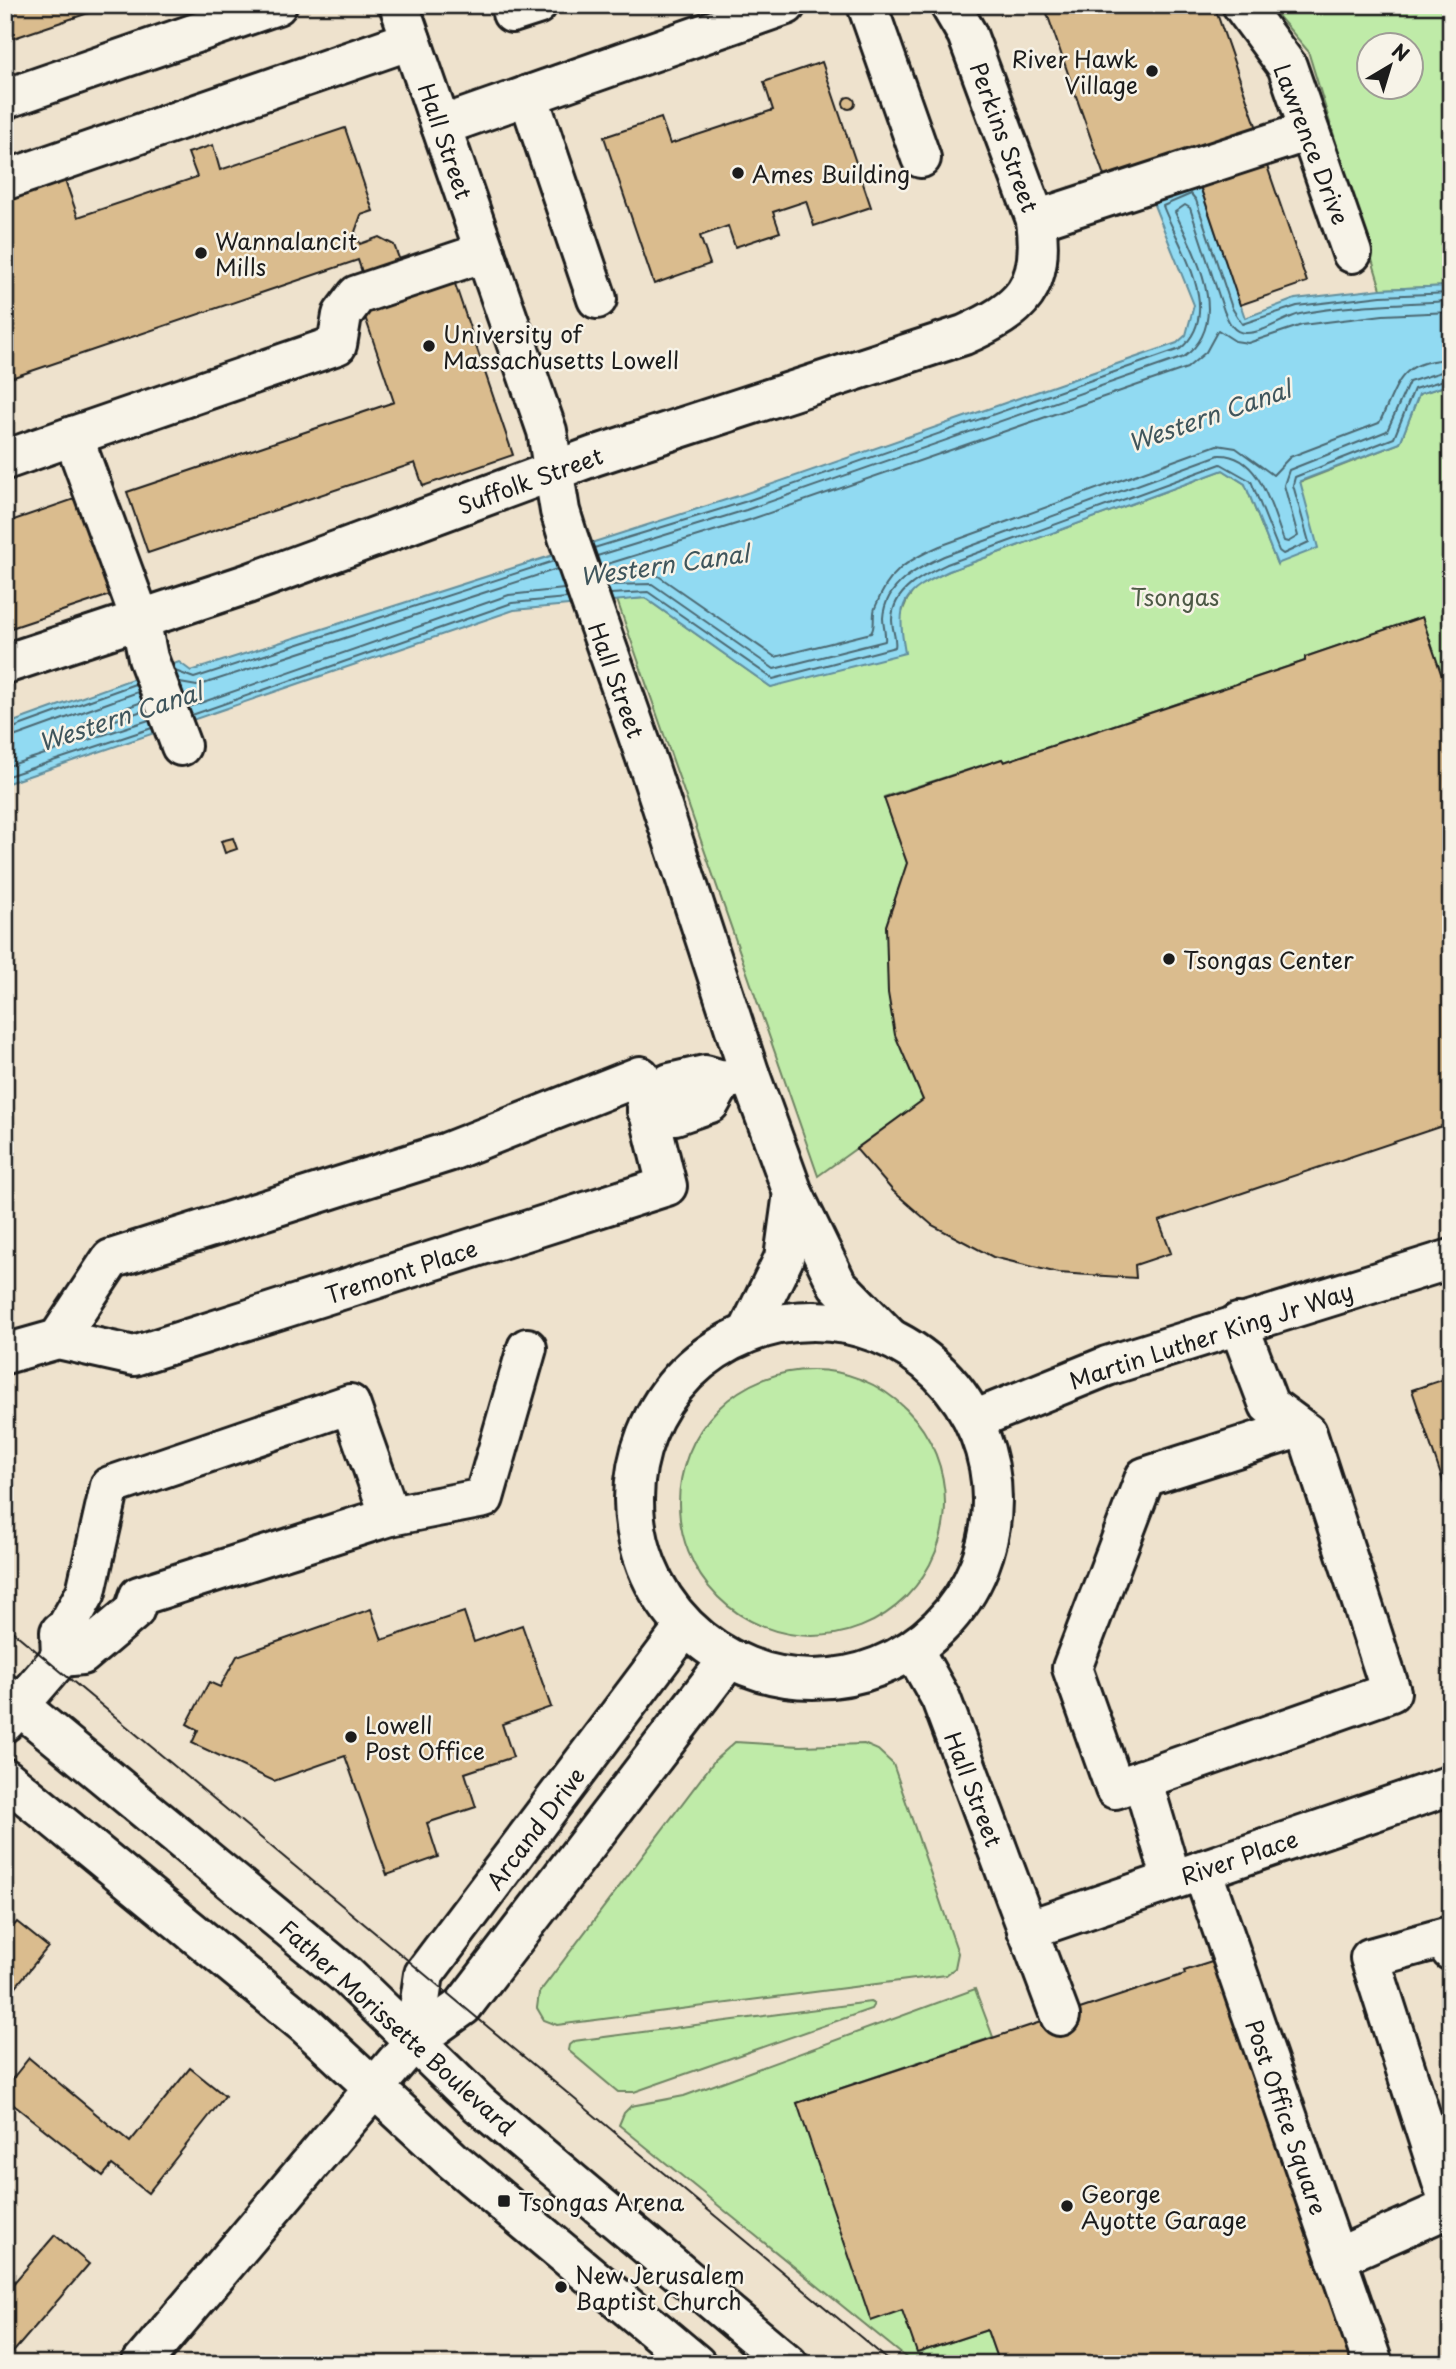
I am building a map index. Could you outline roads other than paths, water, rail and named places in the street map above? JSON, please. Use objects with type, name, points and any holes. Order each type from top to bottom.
[{"type":"street","points":[[5,99],[277,5]]},
{"type":"street","points":[[442,126],[786,5]]},
{"type":"street","points":[[867,5],[921,158]]},
{"type":"street","name":"Perkins Street","points":[[950,5],[967,34],[1036,220],[1039,245],[1035,274]]},
{"type":"street","name":"Lawrence Drive","points":[[1242,5],[1287,66],[1352,253]]},
{"type":"street","points":[[6,180],[405,22]]},
{"type":"street","name":"Hall Street","points":[[405,22],[547,431],[568,537],[648,764],[736,1078],[837,1284],[889,1337]]},
{"type":"street","points":[[528,95],[597,299]]},
{"type":"street","points":[[1036,220],[1310,131]]},
{"type":"street","points":[[5,460],[337,345],[342,315],[357,295],[485,252]]},
{"type":"street","name":"Suffolk Street","points":[[5,664],[247,584],[553,471],[964,335],[1002,318],[1025,296],[1035,274]]},
{"type":"street","points":[[74,436],[140,618],[148,658],[181,746]]},
{"type":"street","name":"Tremont Place","points":[[5,1354],[58,1339],[134,1356],[667,1186],[640,1076],[448,1152],[111,1259],[58,1339]]},
{"type":"street","points":[[647,1110],[675,1115],[710,1102],[736,1078]]},
{"type":"street","name":"Hall Street","points":[[748,1332],[784,1258],[793,1193]]},
{"type":"street","name":"Martin Luther King Jr Way","points":[[974,1420],[1063,1381],[1238,1323],[1451,1259]]},
{"type":"street","points":[[805,1320],[834,1321],[889,1337],[938,1371],[974,1420],[991,1469],[993,1521],[979,1572],[953,1616],[914,1651],[854,1677],[790,1680],[728,1660],[685,1627],[658,1591],[640,1551],[633,1507],[637,1462],[651,1420],[676,1383],[709,1353],[748,1332],[805,1320]]},
{"type":"street","points":[[1128,1784],[1391,1692],[1307,1433],[1269,1405],[1238,1323]]},
{"type":"street","points":[[86,1592],[122,1590],[139,1596],[390,1516],[484,1498],[527,1348]]},
{"type":"street","points":[[61,1657],[60,1632],[65,1630],[86,1592],[110,1486],[350,1404],[390,1516]]},
{"type":"street","name":"Post Office Square","points":[[1299,1427],[1145,1477],[1072,1668],[1128,1784],[1187,1875],[1336,2258],[1373,2364]]},
{"type":"street","points":[[10,1707],[61,1657],[82,1656],[134,1611],[139,1596]]},
{"type":"street","name":"Arcand Drive","points":[[414,2040],[424,1974],[685,1627]]},
{"type":"street","name":"Hall Street","points":[[914,1651],[941,1699],[1060,2016]]},
{"type":"street","name":"Arcand Drive","points":[[141,2364],[375,2090],[414,2040],[463,2006],[728,1660]]},
{"type":"street","name":"Father Morissette Boulevard","points":[[10,1707],[346,1975],[480,2105],[788,2364]]},
{"type":"street","points":[[5,1778],[306,2025],[514,2213],[696,2364]]},
{"type":"street","name":"River Place","points":[[1027,1930],[1451,1785]]},
{"type":"street","points":[[1336,2258],[1450,2207],[1370,1958],[1446,1937],[1451,1951]]},
{"type":"water","name":"Western Canal","points":[[1199,184],[1245,318],[1295,299],[1381,289],[1451,286],[1451,384],[1419,394],[1400,443],[1300,481],[1318,548],[1277,564],[1245,484],[1223,470],[933,579],[912,593],[906,601],[901,621],[905,653],[771,687],[645,598],[514,610],[5,784],[5,725],[179,662],[191,671],[741,495],[1177,343],[1186,335],[1194,305],[1152,200]]},
{"type":"tram line","points":[[5,1625],[893,2364]]},
{"type":"place","name":"River Hawk Village","points":[[1152,71]]},
{"type":"place","name":"Ames Building","points":[[738,173]]},
{"type":"place","name":"Wannalancit Mills","points":[[201,253]]},
{"type":"place","name":"University of Massachusetts Lowell","points":[[429,346]]},
{"type":"place","name":"Tsongas Center","points":[[1169,959]]},
{"type":"place","name":"Lowell Post Office","points":[[351,1737]]},
{"type":"place","name":"Tsongas Arena","points":[[504,2201]]},
{"type":"place","name":"George Ayotte Garage","points":[[1067,2206]]},
{"type":"place","name":"New Jerusalem Baptist Church","points":[[561,2287]]},
{"type":"park label","name":"Tsongas","points":[[1175,596]]}]
